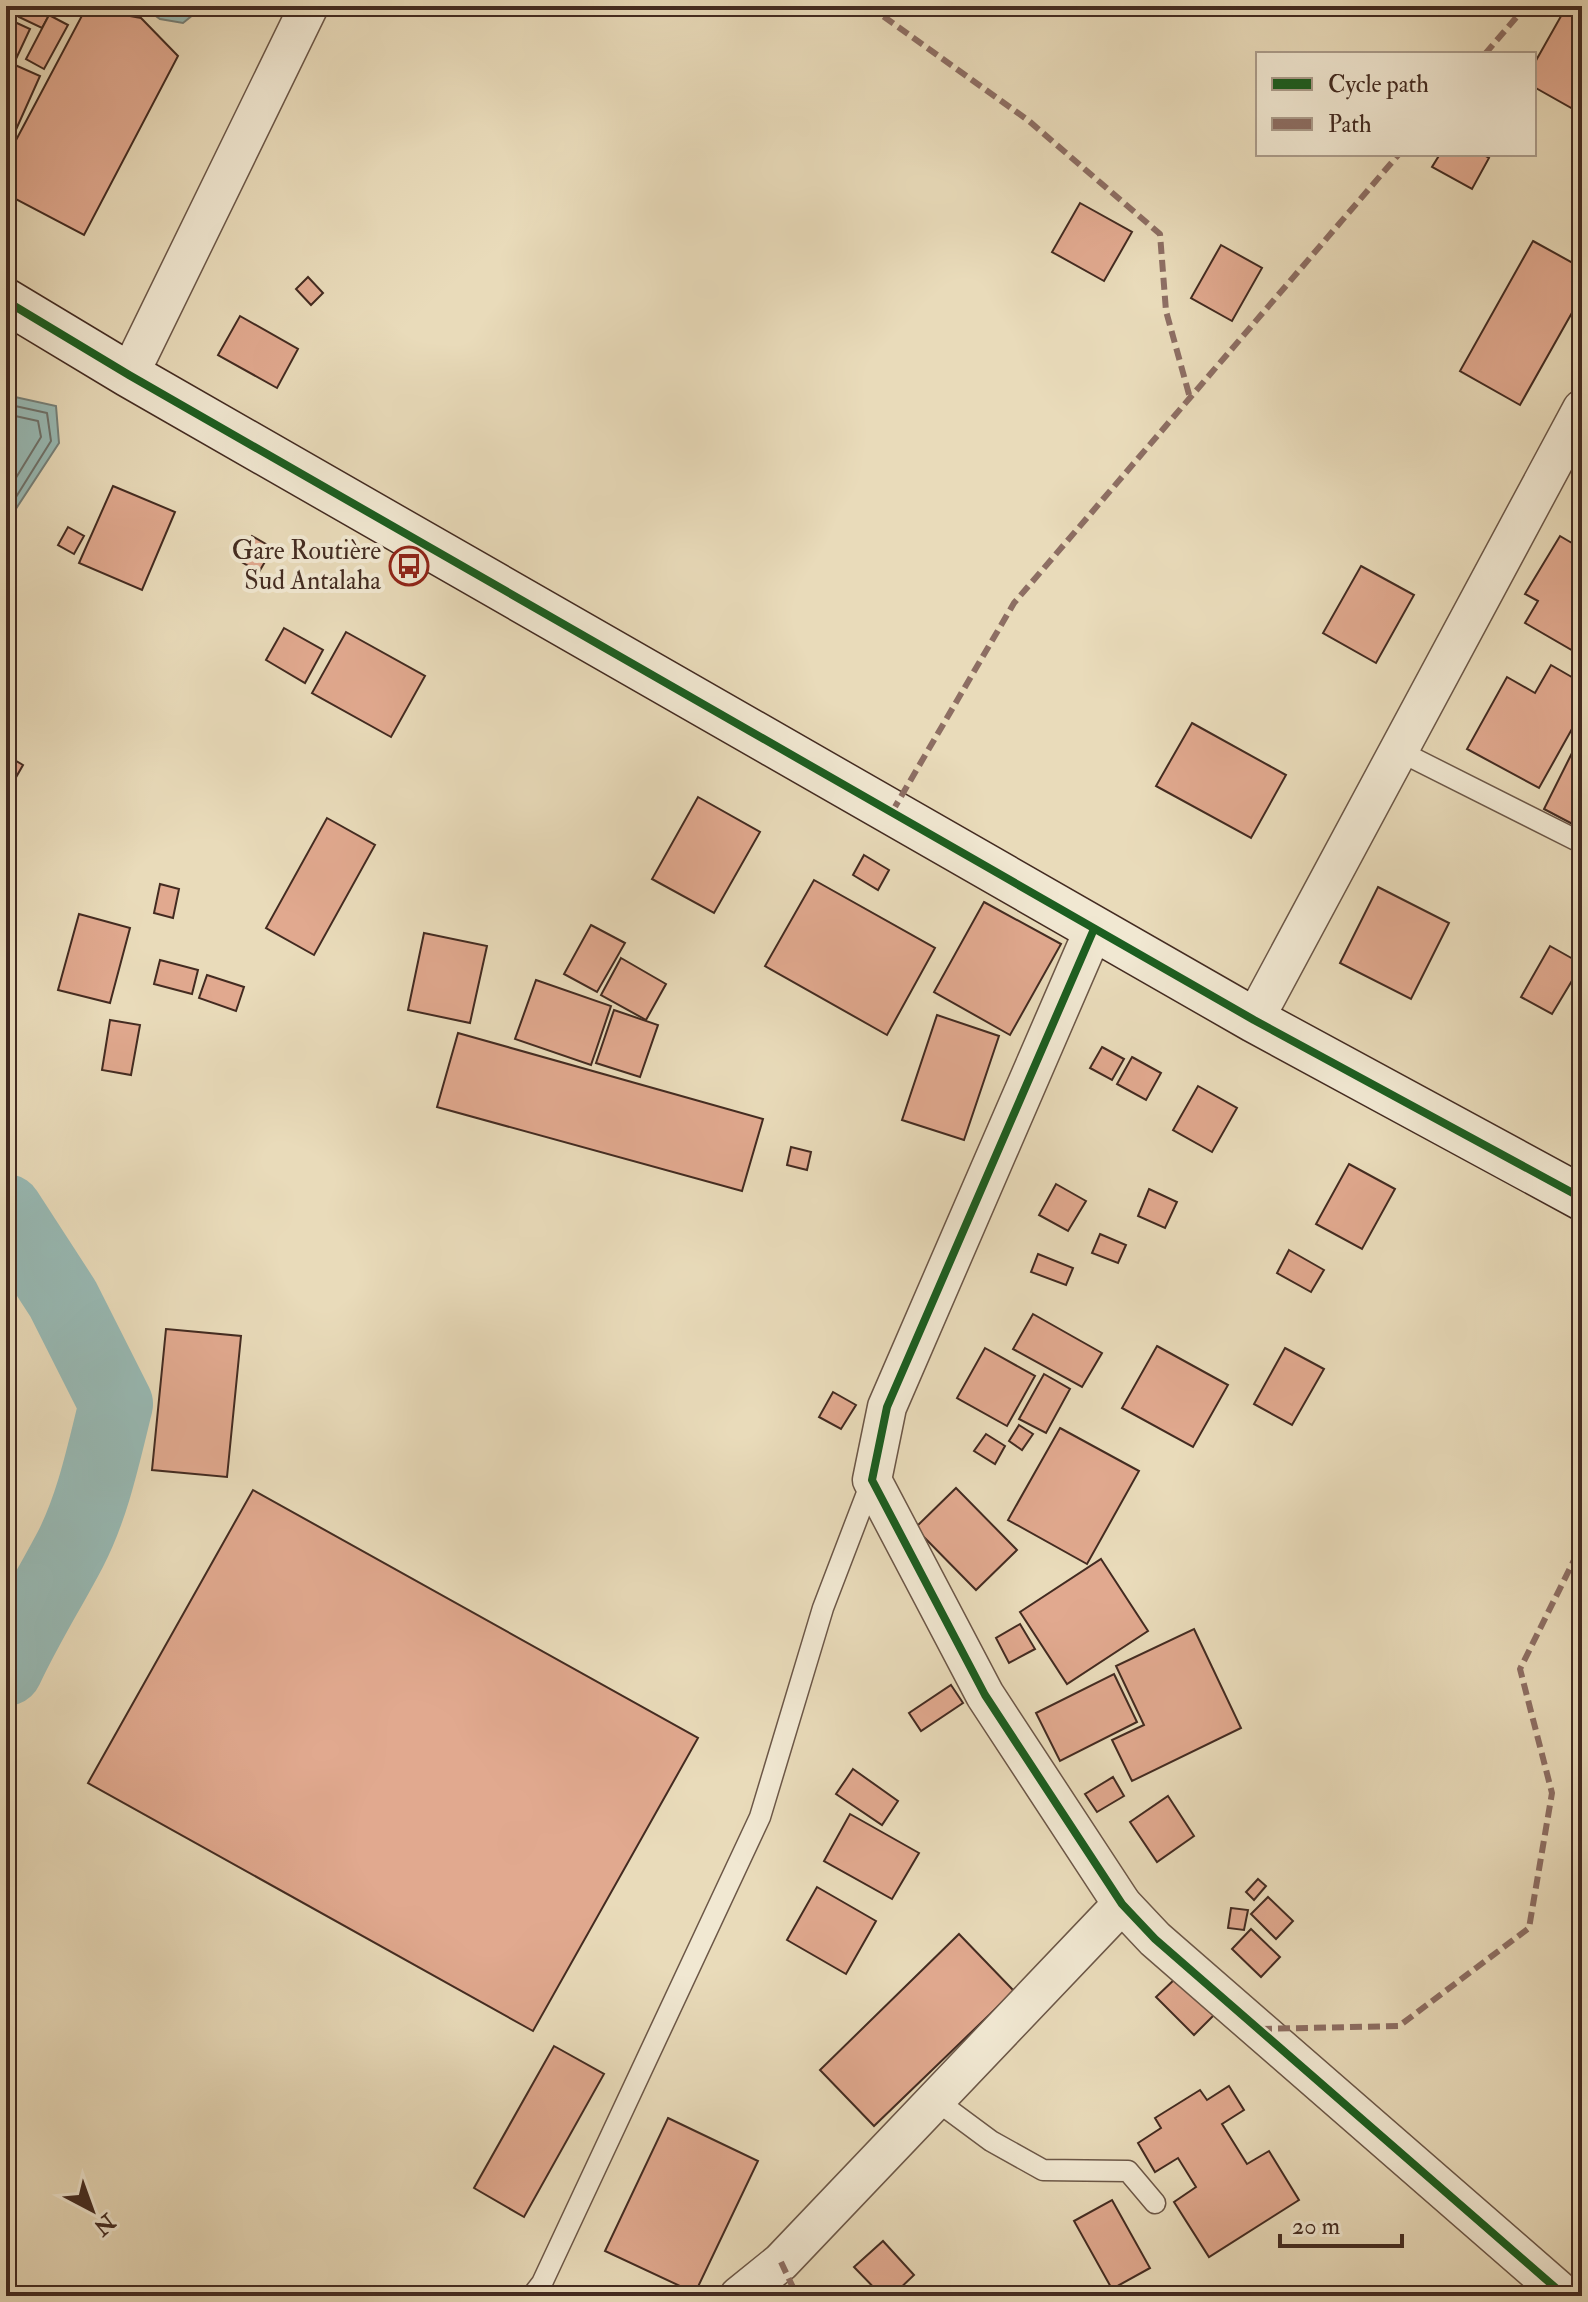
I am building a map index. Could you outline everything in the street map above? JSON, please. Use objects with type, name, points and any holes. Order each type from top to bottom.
[{"type":"street","points":[[129,375],[309,6]]},
{"type":"street","points":[[6,301],[129,375],[1094,929],[1254,1020],[1582,1198]]},
{"type":"street","points":[[1254,1020],[1582,409]]},
{"type":"street","points":[[1094,929],[887,1407],[872,1480],[985,1695],[1122,1904],[1155,1939],[1565,2296]]},
{"type":"street","points":[[739,2296],[781,2262],[1122,1904]]},
{"type":"lane","points":[[1399,751],[1582,843]]},
{"type":"lane","points":[[532,2296],[542,2283],[760,1817],[823,1608],[872,1480]]},
{"type":"lane","points":[[937,2101],[991,2141],[1043,2170],[1128,2171],[1155,2203]]},
{"type":"water","points":[[142,6],[204,6],[183,23],[160,19]]},
{"type":"water","points":[[6,395],[56,406],[59,443],[6,524]]},
{"type":"building","points":[[25,6],[54,6],[42,28],[19,17]]},
{"type":"building","points":[[86,8],[141,18],[178,56],[84,235],[6,194],[6,159]]},
{"type":"building","points":[[1565,9],[1582,18],[1582,114],[1536,88],[1536,60]]},
{"type":"building","points":[[49,15],[68,25],[44,69],[26,59]]},
{"type":"building","points":[[6,18],[30,29],[15,61],[6,56]]},
{"type":"building","points":[[6,61],[40,76],[6,152]]},
{"type":"building","points":[[1439,156],[1489,158],[1472,189],[1432,167]]},
{"type":"building","points":[[1080,203],[1132,232],[1104,281],[1052,252]]},
{"type":"building","points":[[1533,241],[1582,268],[1582,295],[1520,405],[1460,371]]},
{"type":"building","points":[[1221,245],[1262,268],[1232,321],[1191,298]]},
{"type":"building","points":[[308,277],[323,293],[311,305],[296,289]]},
{"type":"building","points":[[240,316],[298,349],[277,388],[218,355]]},
{"type":"building","points":[[113,486],[175,512],[142,590],[79,563]]},
{"type":"building","points":[[68,527],[84,536],[74,554],[58,545]]},
{"type":"building","points":[[252,536],[273,548],[259,572],[238,560]]},
{"type":"building","points":[[1560,536],[1582,549],[1582,656],[1525,623],[1538,601],[1525,594]]},
{"type":"building","points":[[1361,566],[1414,595],[1376,663],[1323,633]]},
{"type":"building","points":[[284,628],[323,650],[305,683],[266,660]]},
{"type":"building","points":[[346,632],[425,676],[391,737],[312,693]]},
{"type":"building","points":[[1551,665],[1582,683],[1582,711],[1539,788],[1467,749],[1507,677],[1535,693]]},
{"type":"building","points":[[1192,723],[1286,775],[1251,838],[1156,786]]},
{"type":"building","points":[[1582,733],[1582,829],[1544,809]]},
{"type":"building","points":[[6,755],[23,765],[11,786],[6,783]]},
{"type":"building","points":[[698,797],[760,832],[714,913],[652,879]]},
{"type":"building","points":[[327,818],[375,845],[314,955],[266,928]]},
{"type":"building","points":[[864,855],[889,870],[878,890],[853,875]]},
{"type":"building","points":[[814,880],[935,948],[887,1035],[765,966]]},
{"type":"building","points":[[160,884],[179,889],[173,918],[154,913]]},
{"type":"building","points":[[1378,887],[1449,923],[1411,999],[1340,963]]},
{"type":"building","points":[[984,902],[1061,944],[1010,1035],[934,992]]},
{"type":"building","points":[[79,914],[130,928],[110,1003],[58,990]]},
{"type":"building","points":[[591,925],[625,943],[597,992],[564,974]]},
{"type":"building","points":[[424,933],[487,946],[470,1023],[408,1010]]},
{"type":"building","points":[[1550,946],[1582,964],[1552,1014],[1521,997]]},
{"type":"building","points":[[621,958],[666,984],[646,1020],[601,995]]},
{"type":"building","points":[[160,960],[198,970],[192,994],[154,984]]},
{"type":"building","points":[[207,975],[244,987],[236,1011],[199,998]]},
{"type":"building","points":[[536,980],[611,1006],[591,1065],[515,1039]]},
{"type":"building","points":[[614,1010],[658,1025],[640,1077],[596,1063]]},
{"type":"building","points":[[937,1015],[999,1036],[964,1140],[902,1120]]},
{"type":"building","points":[[110,1020],[140,1025],[131,1075],[102,1070]]},
{"type":"building","points":[[458,1033],[763,1119],[742,1191],[437,1107]]},
{"type":"building","points":[[1102,1047],[1124,1059],[1112,1080],[1090,1068]]},
{"type":"building","points":[[1132,1057],[1161,1073],[1146,1100],[1117,1084]]},
{"type":"building","points":[[1198,1086],[1237,1108],[1212,1152],[1173,1130]]},
{"type":"building","points":[[791,1147],[811,1152],[807,1170],[787,1165]]},
{"type":"building","points":[[1349,1164],[1395,1189],[1362,1249],[1316,1224]]},
{"type":"building","points":[[1056,1184],[1086,1201],[1068,1231],[1039,1215]]},
{"type":"building","points":[[1149,1189],[1177,1202],[1165,1228],[1138,1216]]},
{"type":"building","points":[[1100,1234],[1126,1245],[1118,1263],[1092,1253]]},
{"type":"building","points":[[1289,1250],[1324,1270],[1311,1292],[1277,1273]]},
{"type":"building","points":[[1038,1254],[1073,1268],[1066,1285],[1031,1272]]},
{"type":"building","points":[[1033,1314],[1102,1353],[1082,1387],[1013,1349]]},
{"type":"building","points":[[166,1329],[241,1336],[227,1477],[152,1470]]},
{"type":"building","points":[[1157,1346],[1228,1385],[1193,1447],[1122,1408]]},
{"type":"building","points":[[985,1348],[1035,1376],[1007,1426],[957,1398]]},
{"type":"building","points":[[1285,1348],[1324,1369],[1292,1425],[1254,1404]]},
{"type":"building","points":[[1044,1374],[1070,1389],[1046,1433],[1019,1419]]},
{"type":"building","points":[[833,1392],[856,1405],[841,1429],[819,1417]]},
{"type":"building","points":[[1019,1425],[1033,1434],[1022,1450],[1009,1441]]},
{"type":"building","points":[[1060,1428],[1139,1471],[1087,1564],[1008,1520]]},
{"type":"building","points":[[986,1434],[1005,1446],[995,1464],[974,1451]]},
{"type":"building","points":[[956,1488],[1017,1550],[976,1590],[915,1528]]},
{"type":"building","points":[[253,1490],[698,1738],[533,2031],[88,1783]]},
{"type":"building","points":[[1101,1559],[1148,1631],[1067,1684],[1020,1612]]},
{"type":"building","points":[[1020,1624],[1035,1649],[1009,1663],[996,1638]]},
{"type":"building","points":[[1194,1629],[1241,1728],[1132,1781],[1112,1740],[1144,1725],[1116,1666]]},
{"type":"building","points":[[1114,1674],[1137,1722],[1060,1761],[1036,1713]]},
{"type":"building","points":[[951,1685],[963,1703],[921,1731],[909,1713]]},
{"type":"building","points":[[853,1769],[898,1801],[882,1825],[836,1794]]},
{"type":"building","points":[[1113,1777],[1124,1796],[1097,1812],[1085,1794]]},
{"type":"building","points":[[1168,1796],[1194,1836],[1157,1862],[1130,1822]]},
{"type":"building","points":[[850,1814],[919,1853],[892,1899],[824,1861]]},
{"type":"building","points":[[1258,1879],[1266,1886],[1254,1900],[1246,1892]]},
{"type":"building","points":[[817,1887],[876,1921],[846,1974],[787,1940]]},
{"type":"building","points":[[1268,1897],[1293,1921],[1276,1939],[1251,1914]]},
{"type":"building","points":[[1231,1908],[1248,1910],[1244,1930],[1228,1928]]},
{"type":"building","points":[[1251,1929],[1280,1957],[1261,1977],[1232,1949]]},
{"type":"building","points":[[959,1934],[1014,1991],[874,2126],[820,2070]]},
{"type":"building","points":[[1176,1978],[1214,2015],[1194,2035],[1156,1997]]},
{"type":"building","points":[[554,2046],[604,2074],[524,2217],[474,2188]]},
{"type":"building","points":[[1229,2086],[1244,2110],[1222,2124],[1247,2164],[1269,2151],[1299,2200],[1209,2257],[1174,2202],[1196,2187],[1178,2158],[1155,2172],[1138,2143],[1161,2128],[1155,2118],[1200,2090],[1207,2100]]},
{"type":"building","points":[[668,2118],[758,2161],[695,2293],[605,2251]]},
{"type":"building","points":[[1112,2200],[1150,2268],[1112,2289],[1074,2221]]},
{"type":"building","points":[[883,2241],[914,2275],[892,2296],[882,2296],[854,2267]]},
{"type":"waterway","points":[[6,1211],[63,1299],[116,1404],[97,1478],[78,1533],[6,1669]]},
{"type":"marked path","points":[[869,6],[1029,121],[1160,234],[1166,311],[1190,398]]},
{"type":"marked path","points":[[1487,52],[1526,6]]},
{"type":"marked path","points":[[892,812],[1014,603],[1397,156]]},
{"type":"marked path","points":[[1260,2029],[1399,2026],[1529,1928],[1552,1793],[1520,1669],[1582,1544]]},
{"type":"marked path","points":[[781,2262],[797,2296]]},
{"type":"cycle path","points":[[6,301],[129,375],[1254,1020],[1582,1198]]},
{"type":"cycle path","points":[[1094,929],[887,1407],[872,1480],[985,1695],[1122,1904],[1155,1939],[1565,2296]]},
{"type":"place","name":"Gare Routière Sud Antalaha","points":[[409,566]]}]
